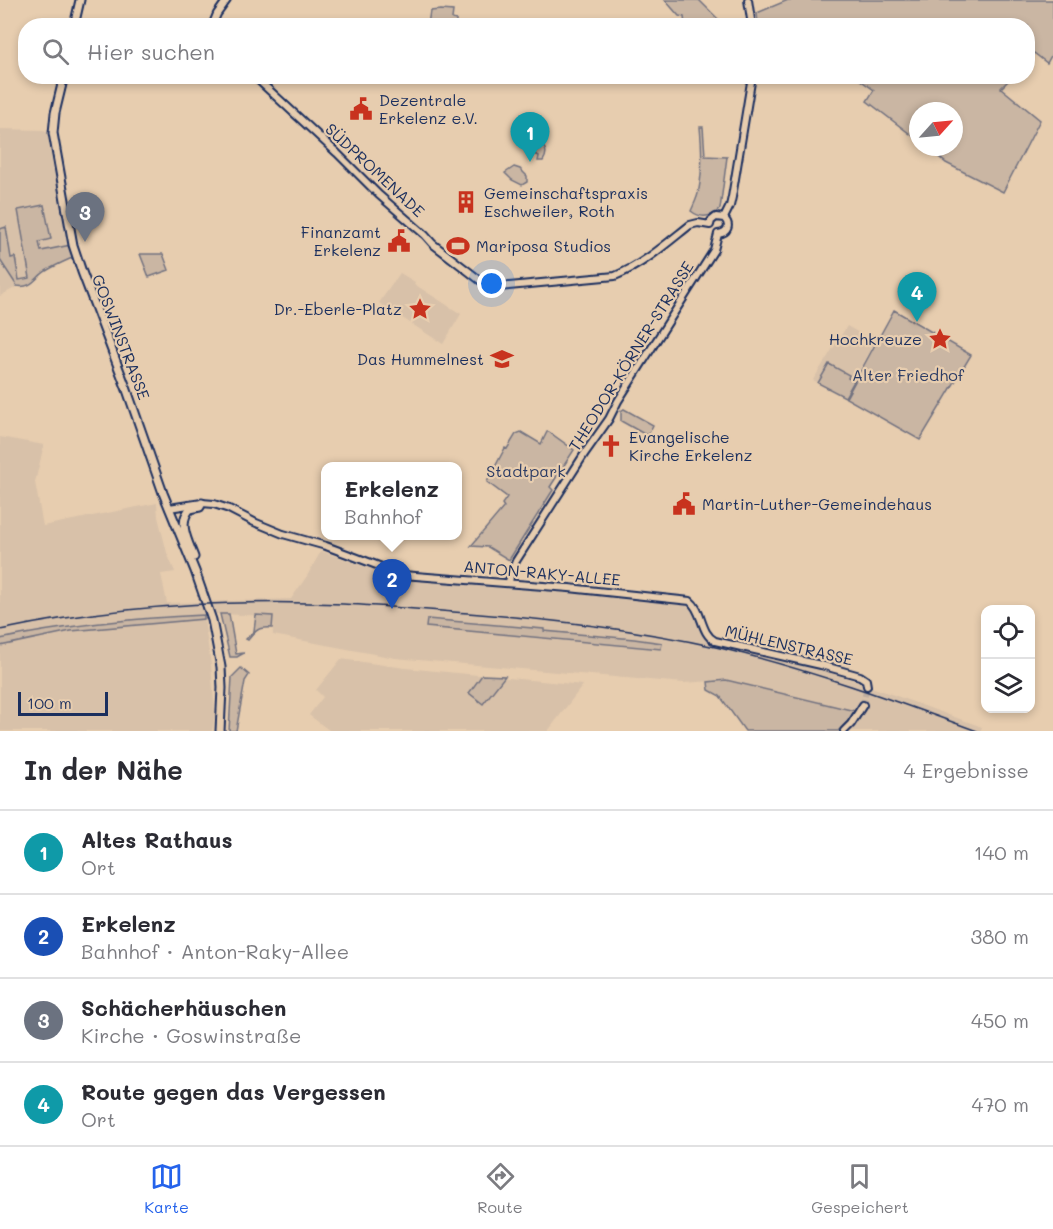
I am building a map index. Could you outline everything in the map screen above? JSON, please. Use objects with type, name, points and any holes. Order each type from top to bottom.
[{"type":"main road","points":[[76,18],[80,0]]},
{"type":"main road","name":"GOSWINSTRASSE","points":[[62,84],[53,133],[74,245],[169,508],[206,599],[215,631],[221,667],[220,731]]},
{"type":"main road","points":[[195,571],[197,566],[184,527],[184,518],[189,509],[200,507],[202,502]]},
{"type":"street","points":[[215,18],[226,0]]},
{"type":"street","points":[[747,0],[750,18]]},
{"type":"street","name":"SÜDPROMENADE","points":[[263,84],[433,244],[482,281]]},
{"type":"street","points":[[724,218],[732,197],[751,84]]},
{"type":"street","points":[[716,217],[724,218],[728,222],[728,228],[724,233],[713,232],[711,221],[716,217]]},
{"type":"street","points":[[499,287],[615,276],[632,269],[655,254],[693,224],[710,225]]},
{"type":"street","name":"THEODOR-KÖRNER-STRASSE","points":[[509,584],[516,561],[609,419],[618,401],[712,253],[718,234]]},
{"type":"street","points":[[169,508],[202,502]]},
{"type":"street","name":"ANTON-RAKY-ALLEE","points":[[202,502],[229,509],[254,522],[298,539],[326,546],[403,575],[686,600]]},
{"type":"street","name":"MÜHLENSTRASSE","points":[[686,600],[694,603],[708,636],[715,641],[860,676],[866,680],[867,686]]},
{"type":"street","points":[[844,731],[863,705]]},
{"type":"shaded area","points":[[0,129],[43,130],[47,133],[70,256],[0,296]]},
{"type":"shaded area","name":"Dr.-Eberle-Platz","points":[[400,273],[461,314],[443,344],[379,303]]},
{"type":"shaded area","points":[[847,326],[875,342],[845,397],[813,380]]},
{"type":"shaded area","points":[[0,437],[44,445],[35,482],[43,526],[157,503],[167,553],[175,572],[161,574],[167,603],[291,599],[321,551],[391,576],[691,603],[705,639],[710,643],[820,669],[982,727],[980,731],[851,731],[866,708],[859,706],[855,711],[726,680],[684,683],[395,658],[273,635],[272,616],[220,614],[153,617],[0,639]]},
{"type":"shaded area","points":[[204,619],[215,716],[212,731],[0,731],[0,646],[71,631]]},
{"type":"shaded area","points":[[341,659],[405,668],[583,685],[548,731],[330,731],[309,715],[323,697],[316,690]]},
{"type":"green space","points":[[665,0],[699,0],[717,18],[684,18],[679,16]]},
{"type":"green space","points":[[788,0],[1053,0],[1053,52],[1047,63],[1035,54],[1035,18],[757,18],[757,13]]},
{"type":"green space","points":[[430,11],[453,11],[452,18],[429,18]]},
{"type":"green space","points":[[866,84],[1005,84],[1001,88],[1040,120],[1003,192],[946,163],[938,156],[963,156],[963,102],[909,102],[909,133],[867,101],[874,90]]},
{"type":"green space","points":[[700,127],[703,127],[705,156],[727,157],[720,209],[706,216],[691,211],[698,195],[701,174]]},
{"type":"green space","points":[[518,134],[522,137],[530,137],[533,142],[543,146],[546,154],[543,161],[538,161],[539,156],[527,151],[530,148],[516,136]]},
{"type":"green space","points":[[514,167],[527,176],[527,182],[522,185],[505,173]]},
{"type":"green space","points":[[44,205],[51,239],[39,242],[41,251],[71,245],[72,258],[46,271],[30,284],[17,286],[0,260],[0,229],[6,227],[11,258],[15,257],[19,280],[30,278],[18,210]]},
{"type":"green space","points":[[140,254],[163,254],[169,270],[149,277]]},
{"type":"green space","name":"Alter Friedhof","points":[[894,310],[971,355],[920,440],[846,398]]},
{"type":"green space","points":[[829,364],[849,375],[848,378],[854,381],[845,397],[818,383]]},
{"type":"green space","points":[[624,409],[653,425],[649,433],[646,435],[621,421],[621,411]]},
{"type":"green space","name":"Stadtpark","points":[[521,432],[541,444],[549,432],[574,450],[550,487],[553,490],[509,560],[488,547],[471,546],[504,507],[502,504],[507,497],[487,482],[505,448],[507,449],[516,434]]},
{"type":"green space","points":[[220,614],[229,614],[236,654],[244,653],[237,657],[230,657]]},
{"type":"green space","points":[[204,615],[204,619],[71,631],[0,646],[0,639],[76,626]]},
{"type":"green space","points":[[256,615],[273,616],[272,628],[258,630],[248,640],[246,639],[254,631]]},
{"type":"green space","points":[[427,619],[544,629],[544,631],[662,643],[661,649],[426,627]]},
{"type":"green space","points":[[241,668],[249,675],[245,681],[236,731],[229,731],[232,677]]},
{"type":"green space","points":[[482,675],[505,676],[483,704],[469,693]]},
{"type":"green space","points":[[726,680],[855,711],[838,731],[745,731],[720,696],[709,690],[708,682]]},
{"type":"tunnel","points":[[863,705],[867,686]]},
{"type":"railway","points":[[0,630],[128,610],[257,603],[359,605],[532,619],[626,630],[689,641],[753,656],[818,675],[977,731]]},
{"type":"place","name":"Dezentrale Erkelenz e.V.","points":[[361,109]]},
{"type":"place","name":"Altes Rathaus","points":[[530,162]]},
{"type":"place","name":"Gemeinschaftspraxis Eschweiler, Roth","points":[[466,202]]},
{"type":"place","name":"Finanzamt Erkelenz","points":[[399,241]]},
{"type":"place","name":"Schächerhäuschen","points":[[85,242]]},
{"type":"place","name":"Mariposa Studios","points":[[458,246]]},
{"type":"place","name":"Dr.-Eberle-Platz","points":[[420,309]]},
{"type":"place","name":"Route gegen das Vergessen","points":[[917,322]]},
{"type":"place","name":"Hochkreuze","points":[[940,339]]},
{"type":"place","name":"Das Hummelnest","points":[[502,359]]},
{"type":"place","name":"Evangelische Kirche Erkelenz","points":[[611,446]]},
{"type":"place","name":"Martin-Luther-Gemeindehaus","points":[[684,504]]},
{"type":"place","name":"Erkelenz","points":[[392,609]]}]
